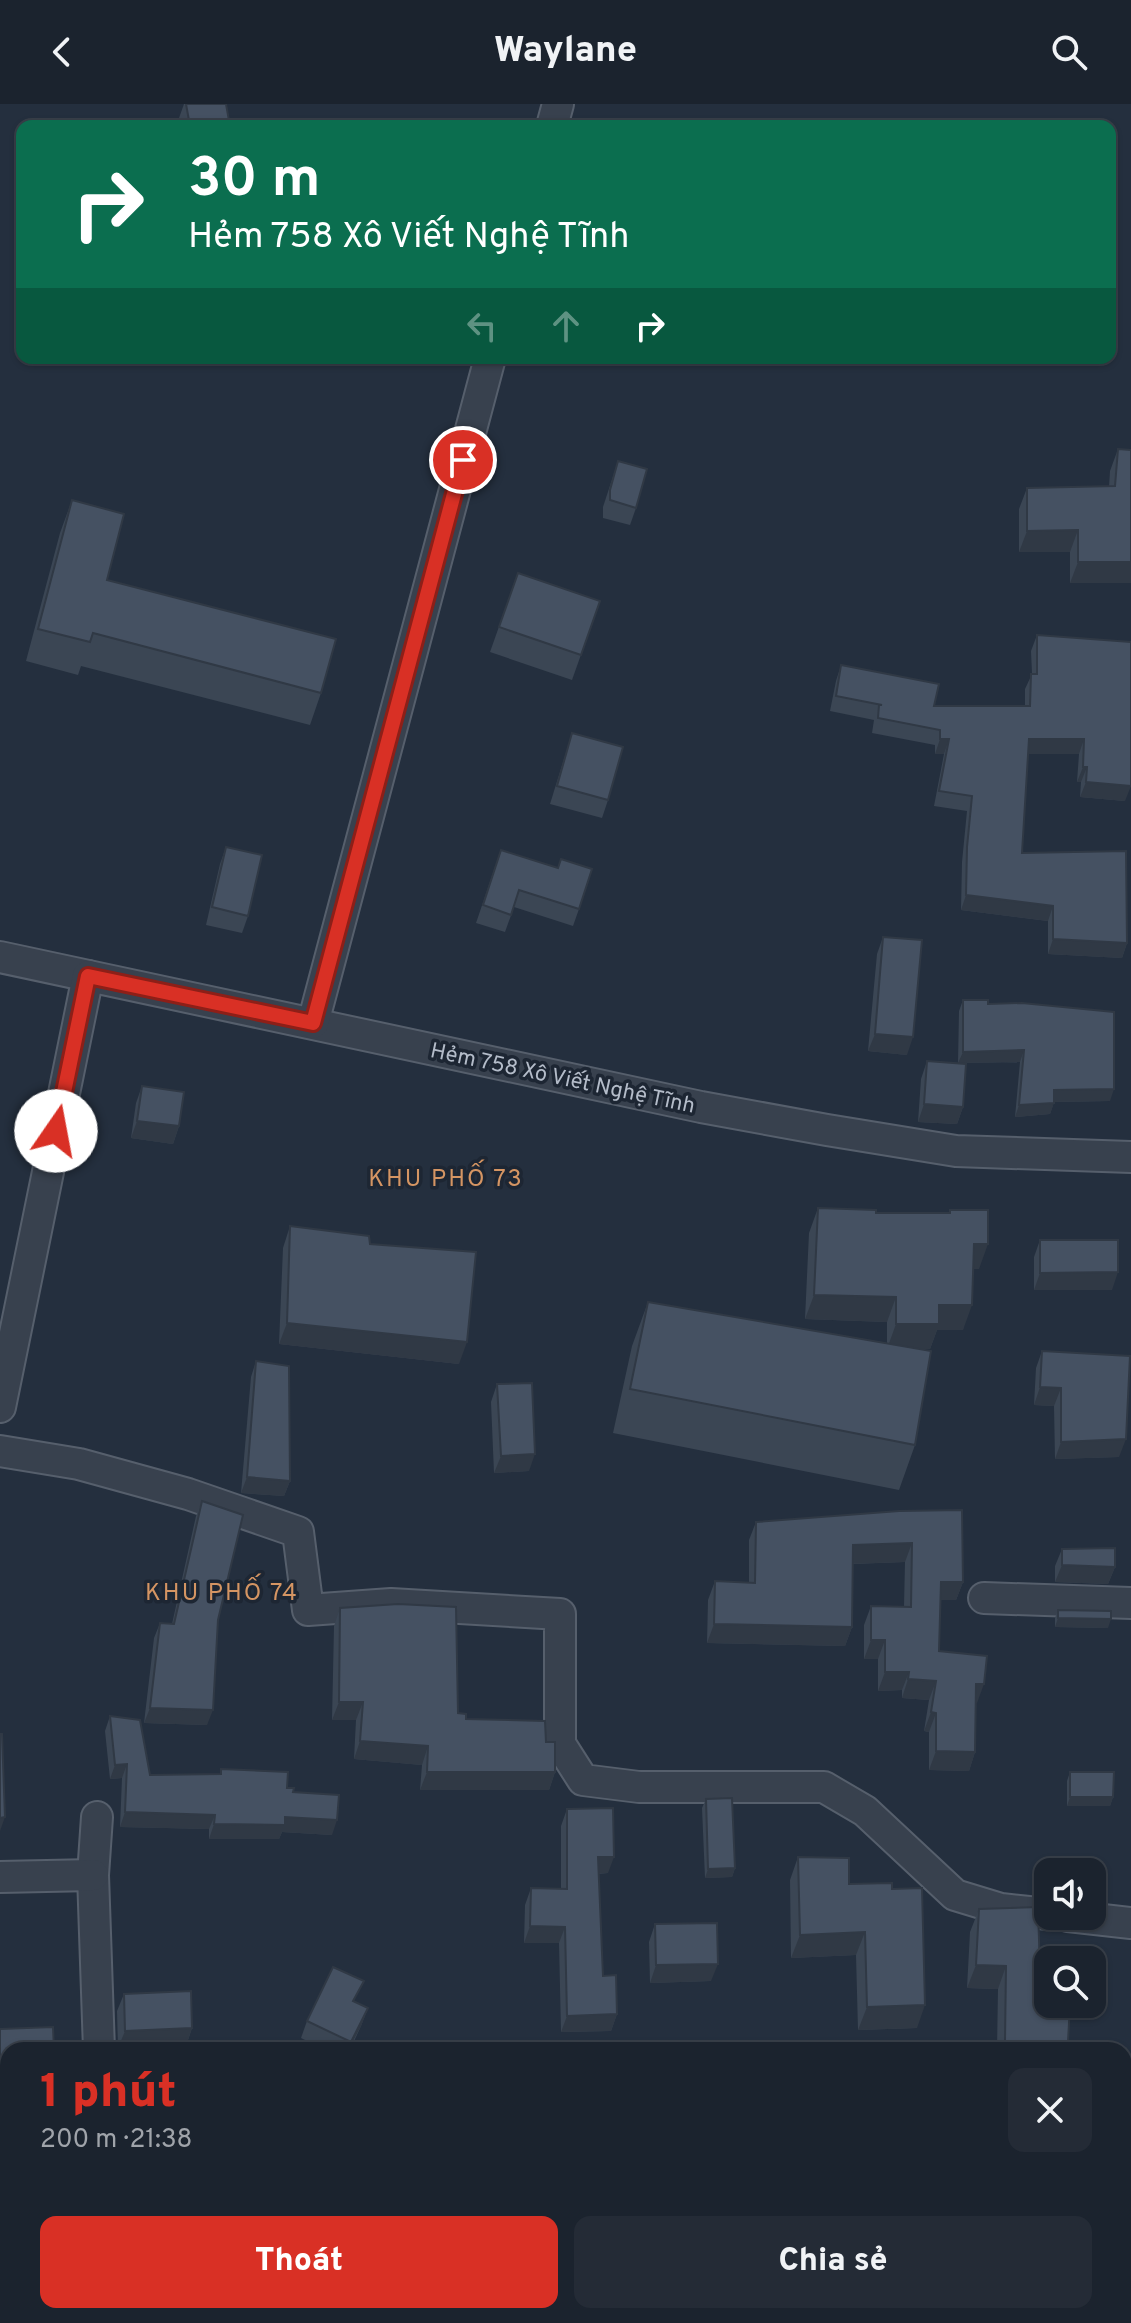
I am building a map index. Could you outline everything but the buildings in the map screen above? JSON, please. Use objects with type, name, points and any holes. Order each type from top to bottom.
[{"type":"street","points":[[313,1023],[488,364]]},
{"type":"street","name":"Hẻm 758 Xô Viết Nghệ Tĩnh","points":[[0,957],[701,1107],[827,1130],[956,1151],[1131,1157]]},
{"type":"street","points":[[0,1407],[88,976]]},
{"type":"street","points":[[0,1451],[79,1464],[188,1494],[298,1532],[308,1610],[391,1604],[560,1614],[560,1744],[583,1780],[639,1787],[824,1787],[865,1811],[955,1895],[1001,1909],[1034,1913]]},
{"type":"street","points":[[984,1598],[1131,1603]]},
{"type":"street","points":[[97,1817],[93,1875],[99,2042]]},
{"type":"street","points":[[0,1877],[93,1875]]},
{"type":"street","points":[[1106,1920],[1131,1923]]},
{"type":"district","name":"KHU PHỐ 73","points":[[446,1178]]},
{"type":"district","name":"KHU PHỐ 74","points":[[222,1592]]},
{"type":"route","points":[[56,1131],[88,976],[313,1023],[463,460]]}]
